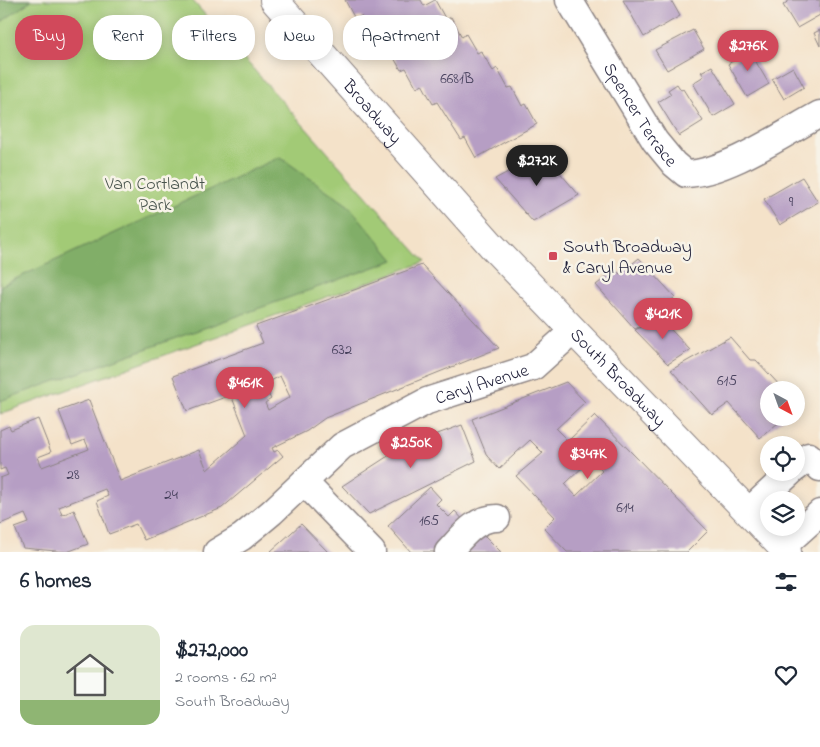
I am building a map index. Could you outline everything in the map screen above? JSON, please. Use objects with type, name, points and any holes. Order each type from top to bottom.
[{"type":"main road","name":"Broadway","points":[[274,0],[452,200]]},
{"type":"main road","name":"South Broadway","points":[[452,200],[573,331],[784,549]]},
{"type":"street","name":"Spencer Terrace","points":[[569,0],[654,141],[674,164],[686,174],[700,174],[721,168],[820,114]]},
{"type":"street","name":"Caryl Avenue","points":[[217,552],[242,537],[342,446],[372,428],[427,401],[533,367],[573,331]]},
{"type":"street","points":[[805,460],[809,456],[820,468]]},
{"type":"street","points":[[748,512],[781,481]]},
{"type":"street","points":[[304,482],[372,552]]},
{"type":"street","points":[[784,549],[820,513]]},
{"type":"street","points":[[448,552],[472,527],[486,518],[497,518]]},
{"type":"green space","name":"Van Cortlandt Park","points":[[0,0],[192,0],[205,15],[172,15],[172,60],[245,60],[425,262],[0,414]]},
{"type":"green space","points":[[0,0],[32,0],[0,23]]},
{"type":"green space","points":[[280,157],[349,206],[394,260],[0,401],[0,286]]},
{"type":"building","points":[[345,0],[421,0],[424,6],[435,0],[443,15],[353,15]]},
{"type":"building","points":[[623,0],[671,0],[680,16],[644,37]]},
{"type":"building","points":[[790,0],[820,0],[820,15],[797,28],[783,5]]},
{"type":"building","points":[[458,30],[462,37],[466,34],[477,53],[481,51],[493,71],[497,68],[508,88],[512,87],[522,106],[526,104],[537,124],[476,158],[465,138],[461,140],[437,102],[433,104],[422,84],[417,88],[406,68],[401,70],[395,60],[458,60]]},
{"type":"building","points":[[693,30],[704,49],[667,70],[655,50]]},
{"type":"building","points":[[820,30],[820,46],[814,33]]},
{"type":"building","points":[[746,45],[769,84],[747,97],[728,64],[739,57],[736,51]]},
{"type":"building","points":[[712,66],[735,104],[713,117],[693,83],[704,76],[701,72]]},
{"type":"building","points":[[793,67],[804,87],[784,99],[772,79]]},
{"type":"building","points":[[677,84],[681,90],[683,89],[703,121],[679,136],[658,102],[671,94],[668,90]]},
{"type":"building","points":[[543,153],[579,195],[533,222],[495,179]]},
{"type":"building","points":[[802,177],[818,202],[780,225],[764,199]]},
{"type":"building","points":[[639,258],[675,297],[655,315],[659,317],[635,329],[596,285],[615,270],[620,274]]},
{"type":"building","points":[[422,265],[499,348],[325,418],[307,431],[272,448],[274,452],[278,450],[283,456],[222,508],[144,540],[136,524],[109,534],[97,501],[108,496],[105,489],[59,507],[62,515],[74,510],[88,544],[67,552],[23,548],[15,528],[29,523],[25,514],[0,524],[0,478],[8,475],[5,468],[0,470],[0,430],[9,426],[11,430],[38,419],[51,452],[38,457],[42,467],[89,449],[85,440],[72,445],[59,411],[89,400],[120,481],[199,450],[207,470],[247,435],[231,395],[187,411],[173,376],[263,343],[256,326]],"holes":[[[280,376],[290,397],[268,410],[265,403],[271,399],[263,385]]]},
{"type":"building","points":[[660,318],[690,350],[668,364],[635,330]]},
{"type":"building","points":[[730,337],[750,360],[756,360],[776,381],[760,381],[760,426],[774,426],[760,436],[760,438],[729,403],[712,415],[671,370]]},
{"type":"building","points":[[566,382],[585,402],[556,429],[568,441],[595,415],[708,531],[687,552],[567,552],[544,528],[555,517],[516,476],[543,453],[530,440],[499,469],[487,456],[472,419]],"holes":[[[591,459],[602,471],[576,496],[565,484]]]},
{"type":"building","points":[[462,425],[476,461],[369,514],[342,486],[402,447]]},
{"type":"building","points":[[430,487],[441,499],[436,504],[449,517],[455,511],[466,523],[435,552],[411,552],[388,526]]},
{"type":"building","points":[[301,524],[328,552],[271,551]]},
{"type":"building","points":[[480,531],[501,552],[458,552]]},
{"type":"place","name":"South Broadway & Caryl Avenue","points":[[553,256]]}]
